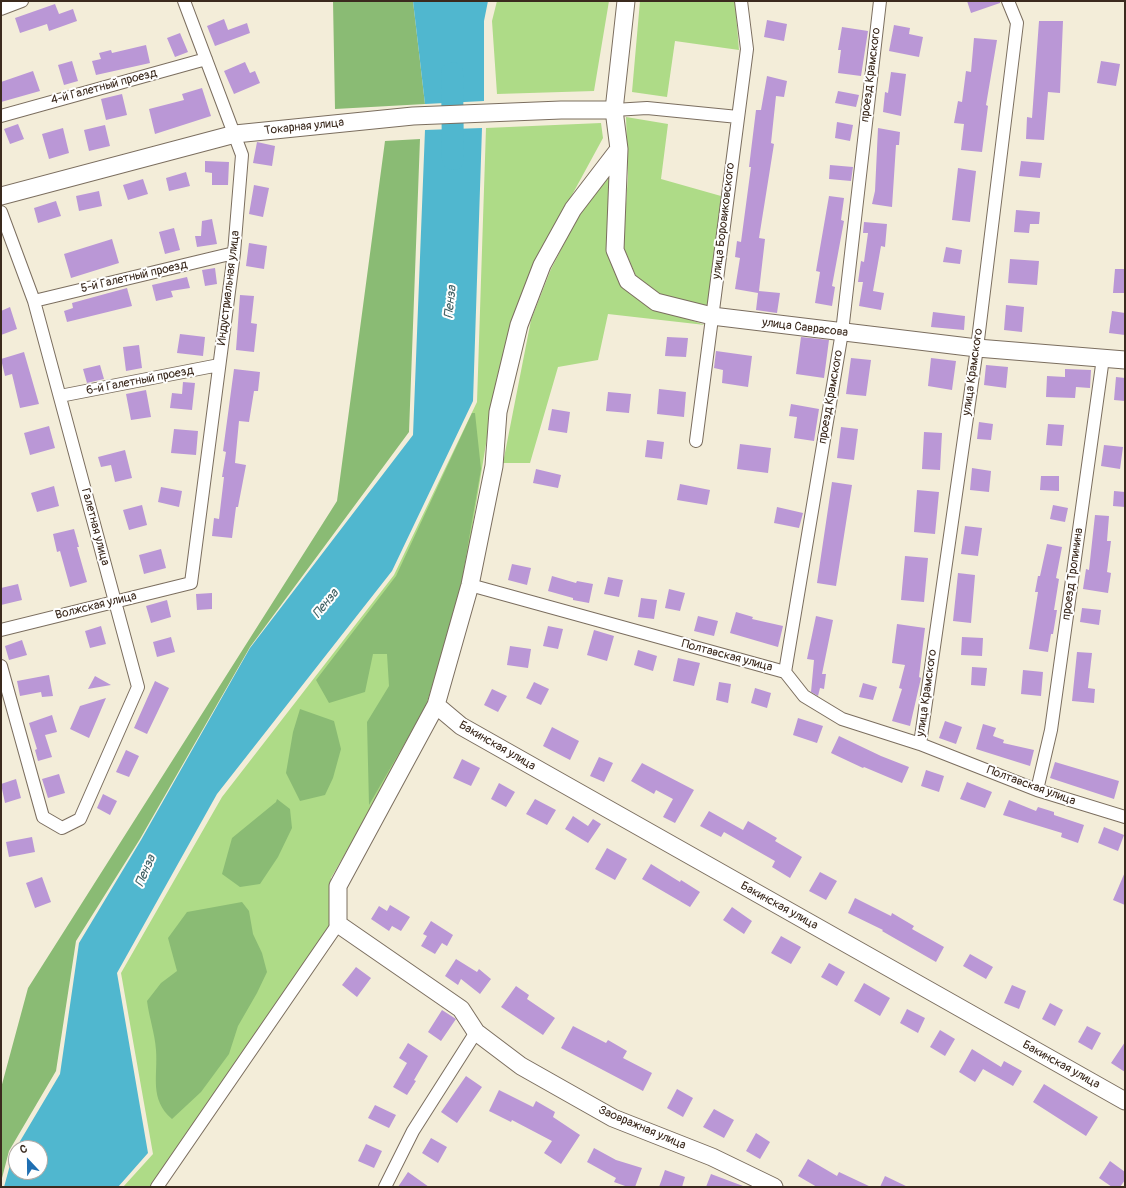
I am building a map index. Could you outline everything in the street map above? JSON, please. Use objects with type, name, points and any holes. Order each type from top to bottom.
[{"type":"street","points":[[1,9],[22,1]]},
{"type":"street","name":"Индустриальная улица","points":[[184,1],[242,155],[234,253],[191,583]]},
{"type":"street","name":"улица Саврасова","points":[[626,1],[614,110],[619,149],[615,250],[628,281],[656,302],[712,316],[977,348],[1125,360]]},
{"type":"street","name":"улица Боровиковского","points":[[696,441],[747,49],[741,1]]},
{"type":"street","name":"проезд Крамского","points":[[784,672],[842,332],[880,1]]},
{"type":"street","name":"улица Крамского","points":[[920,744],[977,348],[1017,23],[1008,1]]},
{"type":"street","name":"4-й Галетный проезд","points":[[1,116],[206,59]]},
{"type":"street","points":[[614,110],[647,108],[738,117]]},
{"type":"street","name":"Токарная улица","points":[[1,196],[235,134],[413,116],[614,110]]},
{"type":"street","points":[[157,1187],[338,924],[338,886],[436,705],[470,585],[494,466],[498,412],[519,325],[542,265],[573,209],[619,149]]},
{"type":"street","name":"Галетная улица","points":[[1,212],[34,301],[138,687],[80,819],[62,828],[43,817],[1,666]]},
{"type":"street","name":"5-й Галетный проезд","points":[[34,301],[234,253]]},
{"type":"street","name":"проезд Тропинина","points":[[1037,790],[1051,730],[1103,358]]},
{"type":"street","name":"6-й Галетный проезд","points":[[60,396],[219,365]]},
{"type":"street","name":"Волжская улица","points":[[1,630],[191,583]]},
{"type":"street","name":"Полтавская улица","points":[[470,585],[784,672],[804,696],[842,719],[920,744],[1037,790],[1125,817]]},
{"type":"street","name":"Бакинская улица","points":[[436,705],[468,730],[1125,1101]]},
{"type":"street","name":"Заовражная улица","points":[[338,924],[461,1009],[476,1032],[521,1066],[613,1118],[712,1157],[774,1187]]},
{"type":"street","points":[[385,1187],[413,1131],[476,1032]]},
{"type":"green space","points":[[333,1],[413,1],[425,104],[335,109]]},
{"type":"green space","points":[[497,1],[609,1],[594,91],[497,94],[492,21]]},
{"type":"green space","points":[[640,1],[735,1],[739,50],[675,41],[667,97],[632,92]]},
{"type":"green space","points":[[626,117],[668,124],[661,179],[721,196],[708,306],[660,294],[636,276],[623,246],[628,176]]},
{"type":"green space","points":[[601,123],[603,138],[535,263],[497,377],[460,602],[421,723],[331,878],[331,923],[153,1187],[123,1187],[153,1154],[121,973],[222,797],[394,575],[477,402],[486,128]]},
{"type":"green space","points":[[420,139],[409,432],[250,647],[140,839],[76,941],[56,1071],[15,1140],[8,1140],[8,1155],[1,1182],[1,1088],[28,988],[337,501],[385,141]]},
{"type":"green space","points":[[613,170],[606,250],[618,280],[653,307],[705,325],[608,314],[598,360],[558,367],[530,463],[503,463],[531,320],[551,269],[578,217]]},
{"type":"green space","points":[[472,413],[475,413],[481,469],[458,603],[425,708],[369,805],[367,722],[389,686],[387,654],[373,654],[365,692],[329,703],[316,680],[396,576]]},
{"type":"green space","points":[[300,709],[334,721],[341,749],[333,778],[325,795],[300,801],[286,773],[293,732]]},
{"type":"green space","points":[[277,799],[290,809],[292,828],[278,857],[260,884],[240,887],[222,874],[232,838],[276,802]]},
{"type":"green space","points":[[242,902],[249,911],[253,934],[262,953],[267,972],[238,1026],[229,1054],[201,1092],[172,1119],[160,1104],[157,1095],[155,1044],[147,1001],[161,983],[177,971],[168,938],[187,912]]},
{"type":"water","points":[[413,1],[488,1],[484,21],[484,101],[425,104]]},
{"type":"water","points":[[482,128],[473,401],[392,571],[217,794],[117,973],[148,1153],[118,1187],[4,1187],[8,1172],[8,1180],[48,1180],[48,1140],[21,1140],[60,1074],[79,943],[141,840],[250,648],[413,435],[425,130]]},
{"type":"building","points":[[967,1],[1000,1],[1000,3],[971,13]]},
{"type":"building","points":[[55,4],[59,14],[73,9],[77,21],[49,31],[47,24],[20,33],[15,18]]},
{"type":"building","points":[[224,19],[228,30],[247,23],[250,33],[215,46],[207,26]]},
{"type":"building","points":[[767,20],[787,24],[784,41],[764,37]]},
{"type":"building","points":[[1039,21],[1063,21],[1060,93],[1048,92],[1044,140],[1026,139],[1027,117],[1032,118]]},
{"type":"building","points":[[894,25],[910,28],[909,34],[923,37],[919,57],[889,51]]},
{"type":"building","points":[[842,27],[868,31],[861,76],[838,73],[841,50],[838,50]]},
{"type":"building","points":[[180,33],[188,52],[175,57],[167,38]]},
{"type":"building","points":[[974,38],[997,40],[986,105],[988,106],[982,152],[961,150],[964,124],[954,123],[958,101],[962,102],[966,71],[971,72]]},
{"type":"building","points":[[146,45],[150,63],[96,75],[92,61],[101,59],[99,53],[111,50],[112,53]]},
{"type":"building","points":[[72,61],[78,81],[64,85],[58,65]]},
{"type":"building","points":[[1101,61],[1120,64],[1116,86],[1097,83]]},
{"type":"building","points":[[245,62],[250,73],[255,71],[260,83],[234,94],[224,71]]},
{"type":"building","points":[[33,71],[40,91],[1,102],[1,82]]},
{"type":"building","points":[[891,72],[906,74],[901,116],[883,112],[885,92],[888,93]]},
{"type":"building","points":[[767,76],[787,81],[784,97],[776,96],[771,143],[774,144],[759,238],[765,239],[759,291],[780,293],[777,313],[756,310],[758,293],[735,289],[740,258],[735,257],[737,241],[741,242],[751,167],[749,167],[756,110],[761,110]]},
{"type":"building","points":[[202,88],[211,116],[155,134],[149,109],[184,100],[182,94]]},
{"type":"building","points":[[838,91],[859,95],[856,107],[835,103]]},
{"type":"building","points":[[122,94],[127,115],[106,120],[101,99]]},
{"type":"building","points":[[837,122],[853,125],[850,141],[835,138]]},
{"type":"building","points":[[18,124],[24,139],[10,144],[4,129]]},
{"type":"building","points":[[105,125],[110,146],[89,151],[84,130]]},
{"type":"building","points":[[63,128],[69,153],[49,159],[42,134]]},
{"type":"building","points":[[878,128],[900,132],[899,145],[896,145],[892,207],[872,204],[875,191]]},
{"type":"building","points":[[257,142],[275,146],[272,166],[253,163]]},
{"type":"building","points":[[205,161],[229,162],[228,185],[212,185],[212,173],[205,172]]},
{"type":"building","points":[[1021,161],[1042,163],[1040,178],[1019,176]]},
{"type":"building","points":[[830,165],[853,167],[851,181],[829,179]]},
{"type":"building","points":[[958,168],[976,171],[970,222],[952,220]]},
{"type":"building","points":[[186,172],[190,186],[169,191],[166,178]]},
{"type":"building","points":[[143,179],[148,194],[128,200],[123,185]]},
{"type":"building","points":[[254,185],[269,188],[263,217],[249,214]]},
{"type":"building","points":[[99,191],[102,206],[79,211],[76,196]]},
{"type":"building","points":[[829,196],[844,198],[841,220],[844,221],[832,286],[835,287],[832,306],[815,303],[820,272],[816,271]]},
{"type":"building","points":[[56,201],[61,216],[38,223],[34,208]]},
{"type":"building","points":[[1016,210],[1040,212],[1039,224],[1030,224],[1029,233],[1014,232]]},
{"type":"building","points":[[212,219],[217,244],[197,247],[195,236],[201,236],[202,221]]},
{"type":"building","points":[[864,222],[887,224],[885,247],[881,246],[873,291],[884,293],[881,310],[859,306],[863,282],[858,282],[861,261],[864,262],[868,233],[863,233]]},
{"type":"building","points":[[174,228],[180,250],[165,254],[159,232]]},
{"type":"building","points":[[112,239],[119,263],[71,278],[64,254]]},
{"type":"building","points":[[249,243],[267,246],[264,269],[246,266]]},
{"type":"building","points":[[946,247],[962,250],[960,264],[943,262]]},
{"type":"building","points":[[1010,259],[1039,261],[1037,285],[1008,283]]},
{"type":"building","points":[[215,268],[217,284],[205,286],[202,270]]},
{"type":"building","points":[[1115,269],[1125,269],[1125,293],[1113,293]]},
{"type":"building","points":[[187,277],[190,288],[171,291],[173,297],[156,301],[152,285]]},
{"type":"building","points":[[127,288],[132,306],[67,322],[64,311],[73,308],[72,303]]},
{"type":"building","points":[[240,295],[254,296],[251,323],[257,324],[254,352],[236,350]]},
{"type":"building","points":[[1006,305],[1024,307],[1022,332],[1004,330]]},
{"type":"building","points":[[10,307],[17,329],[1,335],[1,311]]},
{"type":"building","points":[[1112,311],[1125,313],[1125,335],[1109,333]]},
{"type":"building","points":[[933,312],[965,316],[964,330],[931,327]]},
{"type":"building","points":[[180,334],[205,337],[203,356],[177,353]]},
{"type":"building","points":[[667,337],[688,338],[686,357],[665,356]]},
{"type":"building","points":[[801,337],[829,340],[824,378],[796,374]]},
{"type":"building","points":[[139,345],[142,368],[126,371],[123,347]]},
{"type":"building","points":[[716,351],[752,356],[748,387],[722,383],[723,370],[714,368]]},
{"type":"building","points":[[24,352],[39,404],[20,408],[12,374],[5,376],[1,359]]},
{"type":"building","points":[[851,358],[871,360],[866,396],[846,394]]},
{"type":"building","points":[[931,358],[956,361],[952,390],[928,386]]},
{"type":"building","points":[[100,365],[104,379],[87,383],[83,369]]},
{"type":"building","points":[[986,365],[1008,367],[1006,388],[984,385]]},
{"type":"building","points":[[234,369],[260,372],[258,391],[254,391],[249,422],[239,421],[235,463],[246,465],[238,507],[236,507],[232,538],[212,536],[214,518],[219,519],[224,477],[222,477],[226,452],[223,451]]},
{"type":"building","points":[[1065,369],[1091,370],[1090,388],[1076,387],[1075,398],[1046,397],[1047,376],[1065,377]]},
{"type":"building","points":[[1116,377],[1125,378],[1125,401],[1114,400]]},
{"type":"building","points":[[183,382],[195,383],[192,410],[170,408],[172,393],[182,394]]},
{"type":"building","points":[[659,389],[686,392],[684,417],[657,414]]},
{"type":"building","points":[[146,390],[151,417],[131,420],[126,394]]},
{"type":"building","points":[[608,392],[631,394],[629,413],[606,411]]},
{"type":"building","points":[[791,404],[819,409],[814,441],[794,438],[797,417],[789,416]]},
{"type":"building","points":[[552,409],[570,412],[567,433],[548,430]]},
{"type":"building","points":[[979,422],[993,424],[991,440],[977,439]]},
{"type":"building","points":[[1048,424],[1064,425],[1062,446],[1046,445]]},
{"type":"building","points":[[49,426],[55,448],[30,455],[24,433]]},
{"type":"building","points":[[841,427],[858,429],[854,460],[837,458]]},
{"type":"building","points":[[174,429],[198,431],[196,455],[171,453]]},
{"type":"building","points":[[924,432],[942,433],[940,470],[922,469]]},
{"type":"building","points":[[647,440],[664,442],[662,459],[645,457]]},
{"type":"building","points":[[740,444],[771,448],[768,473],[737,469]]},
{"type":"building","points":[[1104,445],[1123,447],[1120,469],[1101,466]]},
{"type":"building","points":[[125,450],[132,478],[115,482],[111,465],[101,467],[98,457]]},
{"type":"building","points":[[972,468],[991,471],[989,492],[970,490]]},
{"type":"building","points":[[536,469],[561,475],[558,488],[533,483]]},
{"type":"building","points":[[1041,476],[1059,476],[1059,491],[1040,490]]},
{"type":"building","points":[[832,482],[852,485],[836,586],[817,583]]},
{"type":"building","points":[[680,484],[710,490],[707,505],[677,500]]},
{"type":"building","points":[[54,486],[59,506],[37,512],[31,493]]},
{"type":"building","points":[[161,487],[182,491],[179,507],[158,502]]},
{"type":"building","points":[[917,490],[939,492],[935,534],[914,532]]},
{"type":"building","points":[[1114,491],[1125,492],[1125,507],[1113,506]]},
{"type":"building","points":[[142,505],[147,525],[129,530],[123,510]]},
{"type":"building","points":[[1053,505],[1068,508],[1065,522],[1050,519]]},
{"type":"building","points":[[777,507],[803,513],[799,528],[774,523]]},
{"type":"building","points":[[1095,515],[1109,516],[1107,541],[1111,541],[1107,572],[1111,573],[1108,593],[1083,589],[1086,569],[1089,570]]},
{"type":"building","points":[[965,526],[982,528],[978,556],[961,554]]},
{"type":"building","points":[[74,529],[79,547],[77,547],[87,582],[70,587],[60,551],[57,552],[53,534]]},
{"type":"building","points":[[1047,544],[1062,547],[1056,578],[1059,579],[1054,610],[1057,610],[1048,652],[1029,649],[1038,592],[1035,592]]},
{"type":"building","points":[[161,549],[166,568],[144,574],[139,555]]},
{"type":"building","points":[[905,556],[928,558],[924,602],[901,600]]},
{"type":"building","points":[[512,564],[531,568],[527,585],[508,580]]},
{"type":"building","points":[[958,573],[975,575],[971,623],[953,621]]},
{"type":"building","points":[[552,576],[576,583],[577,581],[593,584],[589,603],[573,600],[573,598],[548,591]]},
{"type":"building","points":[[608,577],[623,580],[619,597],[604,594]]},
{"type":"building","points":[[18,584],[22,600],[1,605],[1,588]]},
{"type":"building","points":[[669,589],[685,593],[680,611],[665,608]]},
{"type":"building","points":[[212,593],[212,609],[197,610],[196,594]]},
{"type":"building","points":[[641,598],[657,600],[654,619],[638,617]]},
{"type":"building","points":[[167,600],[171,617],[151,623],[146,606]]},
{"type":"building","points":[[1082,608],[1101,610],[1099,625],[1080,622]]},
{"type":"building","points":[[736,612],[753,617],[752,619],[783,626],[778,647],[730,633]]},
{"type":"building","points":[[698,616],[718,621],[714,636],[694,631]]},
{"type":"building","points":[[816,616],[833,620],[822,674],[826,674],[824,689],[820,688],[818,696],[811,692],[814,660],[807,659]]},
{"type":"building","points":[[897,624],[925,628],[919,677],[921,678],[910,726],[892,721],[902,689],[899,688],[905,665],[892,663]]},
{"type":"building","points":[[101,626],[106,644],[90,648],[85,631]]},
{"type":"building","points":[[548,626],[563,629],[558,649],[543,646]]},
{"type":"building","points":[[594,630],[614,636],[607,661],[587,655]]},
{"type":"building","points":[[171,637],[175,652],[157,657],[153,642]]},
{"type":"building","points":[[962,637],[983,638],[982,656],[961,655]]},
{"type":"building","points":[[22,640],[27,655],[9,660],[5,646]]},
{"type":"building","points":[[510,646],[531,649],[528,668],[507,665]]},
{"type":"building","points":[[638,650],[657,656],[653,671],[634,665]]},
{"type":"building","points":[[1077,652],[1092,653],[1088,688],[1095,689],[1094,703],[1072,701]]},
{"type":"building","points":[[678,658],[700,663],[694,686],[673,681]]},
{"type":"building","points":[[972,667],[987,668],[985,686],[971,685]]},
{"type":"building","points":[[1023,670],[1043,672],[1041,696],[1021,694]]},
{"type":"building","points":[[49,675],[53,696],[42,697],[41,692],[20,696],[17,681]]},
{"type":"building","points":[[95,676],[111,685],[88,689]]},
{"type":"building","points":[[155,681],[169,688],[147,734],[134,728]]},
{"type":"building","points":[[534,682],[549,689],[541,705],[526,698]]},
{"type":"building","points":[[719,682],[731,684],[728,703],[716,700]]},
{"type":"building","points":[[863,683],[877,687],[873,700],[859,697]]},
{"type":"building","points":[[755,688],[771,693],[767,708],[751,703]]},
{"type":"building","points":[[492,689],[507,696],[498,712],[484,705]]},
{"type":"building","points":[[106,698],[89,738],[70,729],[80,706]]},
{"type":"building","points":[[52,715],[57,732],[45,735],[52,757],[38,761],[35,750],[37,749],[29,723]]},
{"type":"building","points":[[798,718],[823,726],[817,743],[793,735]]},
{"type":"building","points":[[945,721],[962,727],[956,744],[939,738]]},
{"type":"building","points":[[983,724],[996,728],[993,736],[1004,740],[1003,743],[1034,750],[1030,766],[976,749]]},
{"type":"building","points":[[552,727],[579,741],[570,760],[543,746]]},
{"type":"building","points":[[839,736],[881,756],[909,767],[902,783],[864,767],[863,768],[831,753]]},
{"type":"building","points":[[126,750],[139,756],[129,777],[116,772]]},
{"type":"building","points":[[599,757],[613,763],[604,782],[590,776]]},
{"type":"building","points":[[462,759],[480,768],[471,786],[453,778]]},
{"type":"building","points":[[1055,762],[1119,781],[1114,799],[1050,778]]},
{"type":"building","points":[[642,763],[694,790],[675,823],[663,817],[673,799],[656,790],[654,794],[631,781]]},
{"type":"building","points":[[926,770],[944,776],[939,792],[921,786]]},
{"type":"building","points":[[59,774],[65,793],[48,798],[42,779]]},
{"type":"building","points":[[16,779],[21,798],[5,803],[1,784]]},
{"type":"building","points":[[967,782],[992,792],[985,808],[960,799]]},
{"type":"building","points":[[499,783],[515,792],[506,807],[491,799]]},
{"type":"building","points":[[103,794],[117,801],[110,815],[97,808]]},
{"type":"building","points":[[535,799],[556,810],[547,825],[526,814]]},
{"type":"building","points":[[1009,800],[1036,811],[1038,807],[1054,812],[1054,815],[1084,825],[1078,843],[1061,837],[1062,833],[1003,815]]},
{"type":"building","points":[[709,811],[743,830],[748,821],[777,838],[775,841],[802,857],[790,878],[772,867],[775,861],[724,832],[721,837],[700,826]]},
{"type":"building","points":[[573,816],[588,826],[593,819],[601,824],[588,843],[565,829]]},
{"type":"building","points":[[1104,827],[1124,835],[1118,851],[1098,843]]},
{"type":"building","points":[[32,837],[35,852],[9,857],[6,842]]},
{"type":"building","points":[[607,848],[627,859],[615,880],[595,869]]},
{"type":"building","points":[[651,864],[680,882],[681,880],[700,892],[690,907],[642,879]]},
{"type":"building","points":[[820,872],[837,881],[826,900],[809,891]]},
{"type":"building","points":[[1125,872],[1125,905],[1113,900]]},
{"type":"building","points":[[42,877],[51,902],[35,908],[26,883]]},
{"type":"building","points":[[855,898],[891,916],[892,913],[914,926],[912,929],[944,947],[936,962],[882,931],[883,930],[848,913]]},
{"type":"building","points":[[390,905],[410,917],[401,931],[392,926],[389,931],[371,919],[379,906],[387,911]]},
{"type":"building","points":[[732,907],[752,921],[744,934],[723,920]]},
{"type":"building","points":[[431,921],[453,935],[447,946],[442,943],[435,954],[421,946],[427,936],[423,934]]},
{"type":"building","points":[[781,936],[801,947],[791,964],[771,953]]},
{"type":"building","points":[[970,954],[993,967],[986,979],[963,966]]},
{"type":"building","points":[[456,959],[477,972],[479,969],[491,979],[480,994],[461,979],[458,985],[445,976]]},
{"type":"building","points":[[829,963],[845,972],[837,986],[821,977]]},
{"type":"building","points":[[356,967],[371,978],[357,997],[342,985]]},
{"type":"building","points":[[864,983],[890,998],[880,1016],[854,1001]]},
{"type":"building","points":[[1012,985],[1026,991],[1019,1009],[1004,1003]]},
{"type":"building","points":[[516,986],[529,995],[527,999],[555,1018],[543,1035],[501,1007]]},
{"type":"building","points":[[1050,1003],[1063,1010],[1055,1026],[1042,1019]]},
{"type":"building","points":[[907,1009],[925,1018],[918,1033],[900,1023]]},
{"type":"building","points":[[442,1010],[456,1019],[441,1041],[428,1032]]},
{"type":"building","points":[[573,1026],[606,1043],[608,1040],[627,1051],[623,1058],[652,1073],[643,1091],[561,1048]]},
{"type":"building","points":[[1087,1026],[1101,1033],[1092,1050],[1078,1042]]},
{"type":"building","points":[[940,1030],[955,1039],[945,1056],[930,1047]]},
{"type":"building","points":[[1125,1042],[1125,1072],[1111,1063]]},
{"type":"building","points":[[408,1043],[428,1056],[414,1080],[416,1081],[407,1095],[393,1087],[407,1063],[399,1058]]},
{"type":"building","points":[[972,1049],[1001,1067],[1004,1061],[1022,1071],[1013,1086],[983,1069],[975,1082],[959,1072]]},
{"type":"building","points":[[466,1076],[482,1087],[457,1123],[441,1112]]},
{"type":"building","points":[[1044,1084],[1098,1117],[1086,1136],[1033,1102]]},
{"type":"building","points":[[677,1089],[693,1098],[683,1117],[667,1108]]},
{"type":"building","points":[[499,1090],[533,1107],[536,1101],[555,1112],[553,1117],[580,1135],[561,1164],[544,1153],[552,1141],[512,1120],[511,1122],[489,1111]]},
{"type":"building","points":[[375,1105],[396,1115],[389,1128],[368,1118]]},
{"type":"building","points":[[714,1109],[734,1120],[724,1138],[703,1127]]},
{"type":"building","points":[[756,1133],[770,1142],[760,1159],[746,1151]]},
{"type":"building","points":[[431,1138],[447,1147],[438,1163],[422,1153]]},
{"type":"building","points":[[366,1144],[382,1151],[374,1168],[358,1161]]},
{"type":"building","points":[[594,1148],[616,1160],[642,1168],[635,1187],[628,1187],[614,1182],[616,1178],[587,1162]]},
{"type":"building","points":[[808,1159],[837,1176],[839,1172],[871,1187],[817,1187],[798,1176]]},
{"type":"building","points":[[1110,1161],[1125,1172],[1125,1180],[1120,1187],[1112,1187],[1099,1178]]},
{"type":"building","points":[[665,1170],[685,1177],[682,1187],[659,1187]]},
{"type":"building","points":[[408,1172],[429,1187],[398,1187]]},
{"type":"building","points":[[711,1174],[743,1186],[743,1187],[706,1187]]},
{"type":"building","points":[[885,1176],[908,1187],[880,1187]]},
{"type":"waterway","name":"Пенза","points":[[452,73],[453,159]]}]
